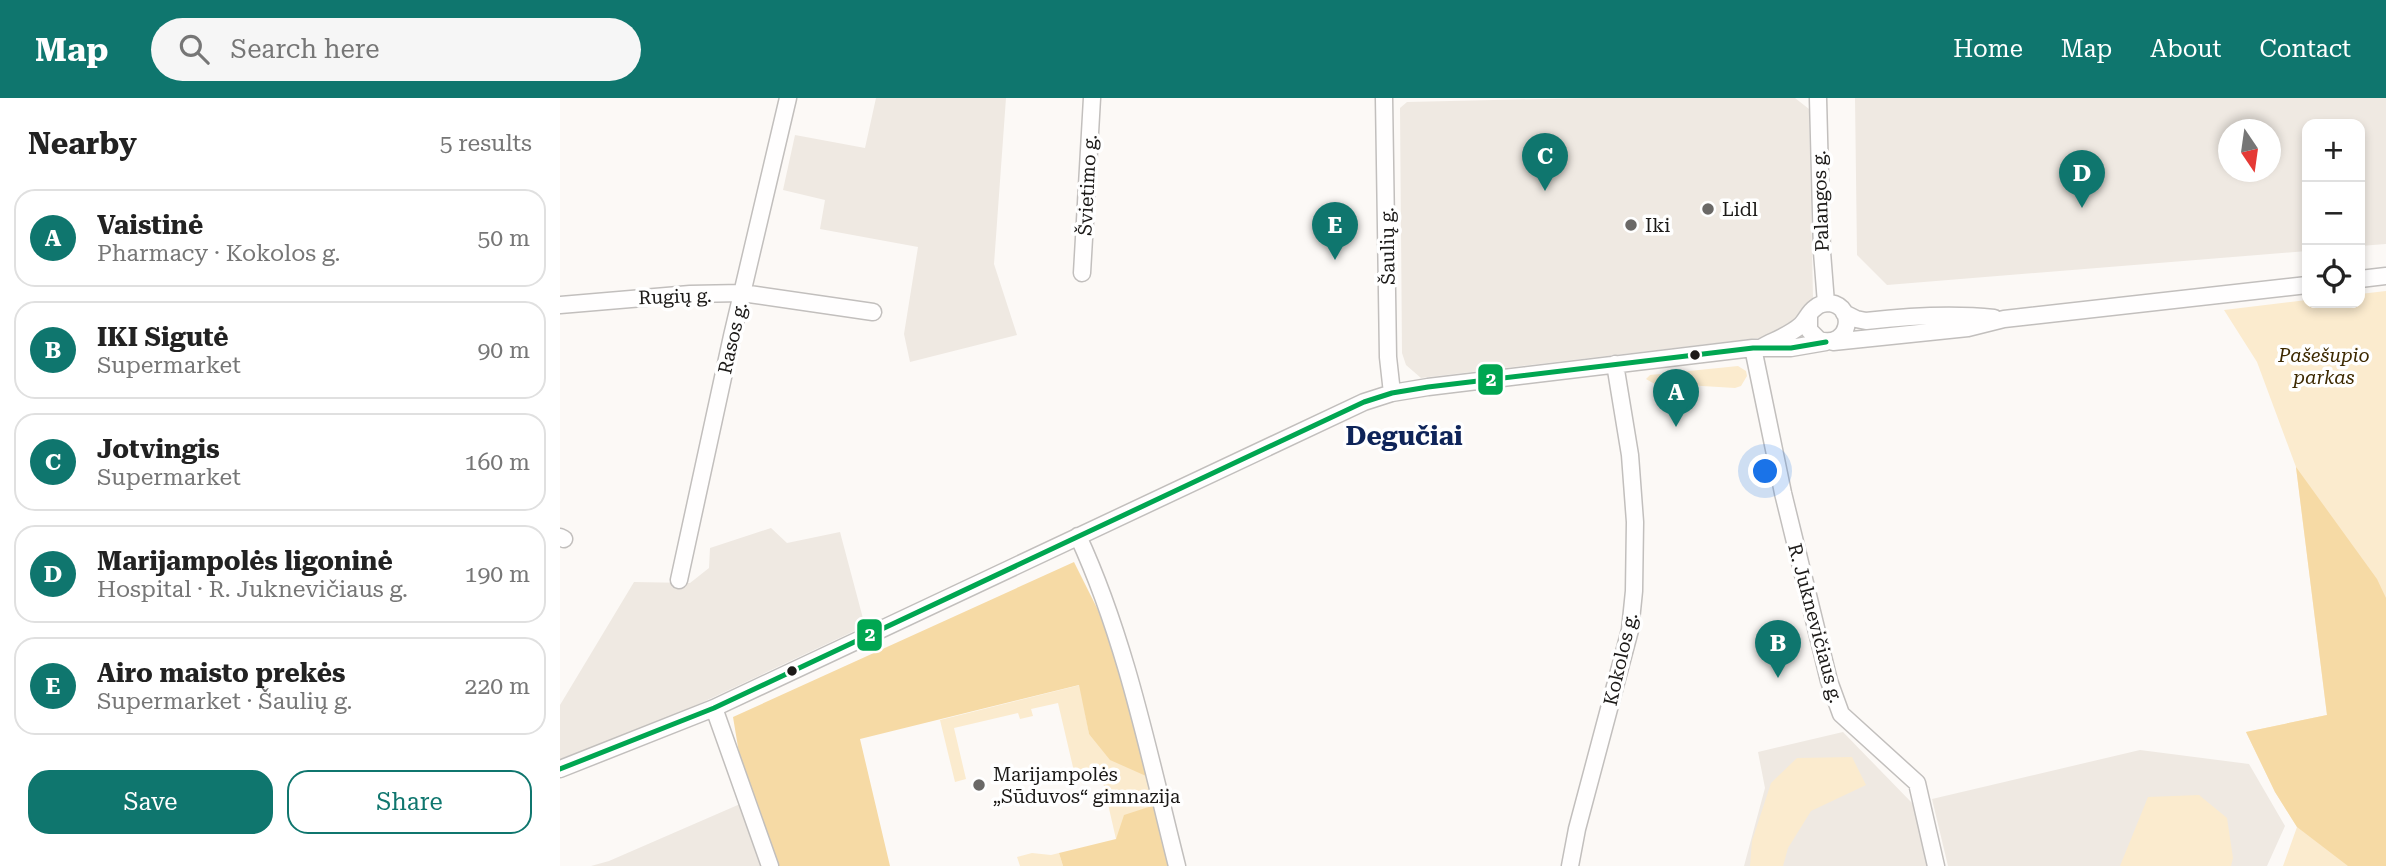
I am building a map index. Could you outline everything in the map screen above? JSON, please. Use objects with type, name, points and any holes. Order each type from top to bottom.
[{"type":"street","name":"Rasos g.","points":[[679,580],[788,98]]},
{"type":"street","name":"Švietimo g.","points":[[1082,272],[1092,98]]},
{"type":"street","name":"Šaulių g.","points":[[1384,98],[1388,357],[1392,393]]},
{"type":"street","name":"Palangos g.","points":[[1818,98],[1826,303]]},
{"type":"street","points":[[2365,278],[2386,276]]},
{"type":"street","points":[[560,769],[714,708],[1352,407],[1392,393],[1757,347],[1791,348],[1968,328],[2004,319],[2302,286]]},
{"type":"street","name":"Rugių g.","points":[[560,304],[690,294],[742,293],[873,312]]},
{"type":"street","points":[[1757,347],[1788,334],[1809,316],[1815,307],[1826,303],[1836,305],[1844,313],[1847,318],[1846,330],[1838,339],[1830,342],[1819,341],[1809,330],[1809,316]]},
{"type":"street","points":[[1844,313],[1866,321],[1966,315],[2004,319]]},
{"type":"street","name":"R. Juknevičiaus g.","points":[[1757,347],[1783,493],[1829,681],[1841,714],[1917,783],[1936,866]]},
{"type":"street","name":"Kokolos g.","points":[[1570,866],[1577,829],[1630,631],[1634,591],[1635,522],[1630,455],[1615,364]]},
{"type":"street","points":[[1078,536],[1128,673],[1177,866]]},
{"type":"street","points":[[714,708],[770,866]]},
{"type":"shaded area","points":[[876,98],[1006,98],[994,264],[1017,335],[910,362],[904,334],[918,247],[820,229],[825,200],[783,190],[795,135],[865,148]]},
{"type":"shaded area","points":[[1588,98],[1795,98],[1809,109],[1813,297],[1809,308],[1802,318],[1767,337],[1421,378],[1406,365],[1402,353],[1400,108],[1407,102]]},
{"type":"shaded area","points":[[1855,98],[2386,98],[2386,244],[2365,246],[2365,119],[2302,119],[2302,251],[1887,285],[1857,255]]},
{"type":"shaded area","points":[[2296,467],[2377,579],[2386,598],[2386,866],[2348,866],[2297,827],[2275,792],[2246,732],[2327,715]]},
{"type":"shaded area","points":[[771,528],[787,543],[840,532],[865,626],[669,718],[560,759],[560,705],[634,582],[690,583],[709,568],[710,548]]},
{"type":"shaded area","points":[[1074,562],[1125,664],[1155,780],[1110,760],[1089,734],[1079,685],[860,739],[890,866],[770,866],[747,801],[733,717]]},
{"type":"shaded area","points":[[1843,732],[1913,804],[1928,866],[1744,866],[1765,788],[1758,752]]},
{"type":"shaded area","points":[[2140,750],[2249,764],[2285,826],[2267,866],[1948,866],[1932,799]]},
{"type":"shaded area","points":[[747,801],[770,866],[591,866],[609,861]]},
{"type":"shaded area","points":[[1161,803],[1177,866],[1063,866],[1059,853],[1116,839],[1124,815]]},
{"type":"green space","name":"Pašešupio parkas","points":[[2386,291],[2386,866],[2283,866],[2297,827],[2275,792],[2246,732],[2327,715],[2296,467],[2257,362],[2224,310],[2302,301],[2302,308],[2365,308],[2365,293]]},
{"type":"green space","points":[[1738,366],[1746,371],[1747,376],[1741,386],[1735,388],[1653,383],[1646,379],[1650,375]]},
{"type":"green space","points":[[1080,685],[1089,734],[1155,780],[1161,803],[1116,839],[1102,778],[1078,783],[1076,780],[1058,703],[1031,709],[1033,716],[1020,719],[1018,713],[954,728],[966,779],[955,782],[940,720]]},
{"type":"green space","points":[[1852,757],[1866,785],[1811,811],[1788,848],[1783,866],[1750,866],[1752,841],[1771,783],[1797,758]]},
{"type":"green space","points":[[2199,795],[2227,818],[2233,858],[2231,866],[2120,866],[2148,797]]},
{"type":"green space","points":[[1032,853],[1059,853],[1063,866],[1020,866],[1017,857]]},
{"type":"transit line","name":"2","points":[[560,769],[714,708],[1364,402],[1392,393],[1428,387],[1753,348],[1791,348],[1826,342]]},
{"type":"place","name":"Jotvingis","points":[[1545,191]]},
{"type":"place","name":"Marijampolės ligoninė","points":[[2082,208]]},
{"type":"place","name":"Lidl","points":[[1708,209]]},
{"type":"place","name":"Iki","points":[[1631,225]]},
{"type":"place","name":"Airo maisto prekės","points":[[1335,260]]},
{"type":"place","name":"Vaistinė","points":[[1676,427]]},
{"type":"place","name":"IKI Sigutė","points":[[1778,678]]},
{"type":"place","name":"Marijampolės „Sūduvos“ gimnazija","points":[[979,785]]},
{"type":"district","name":"Degučiai","points":[[1404,436]]}]
